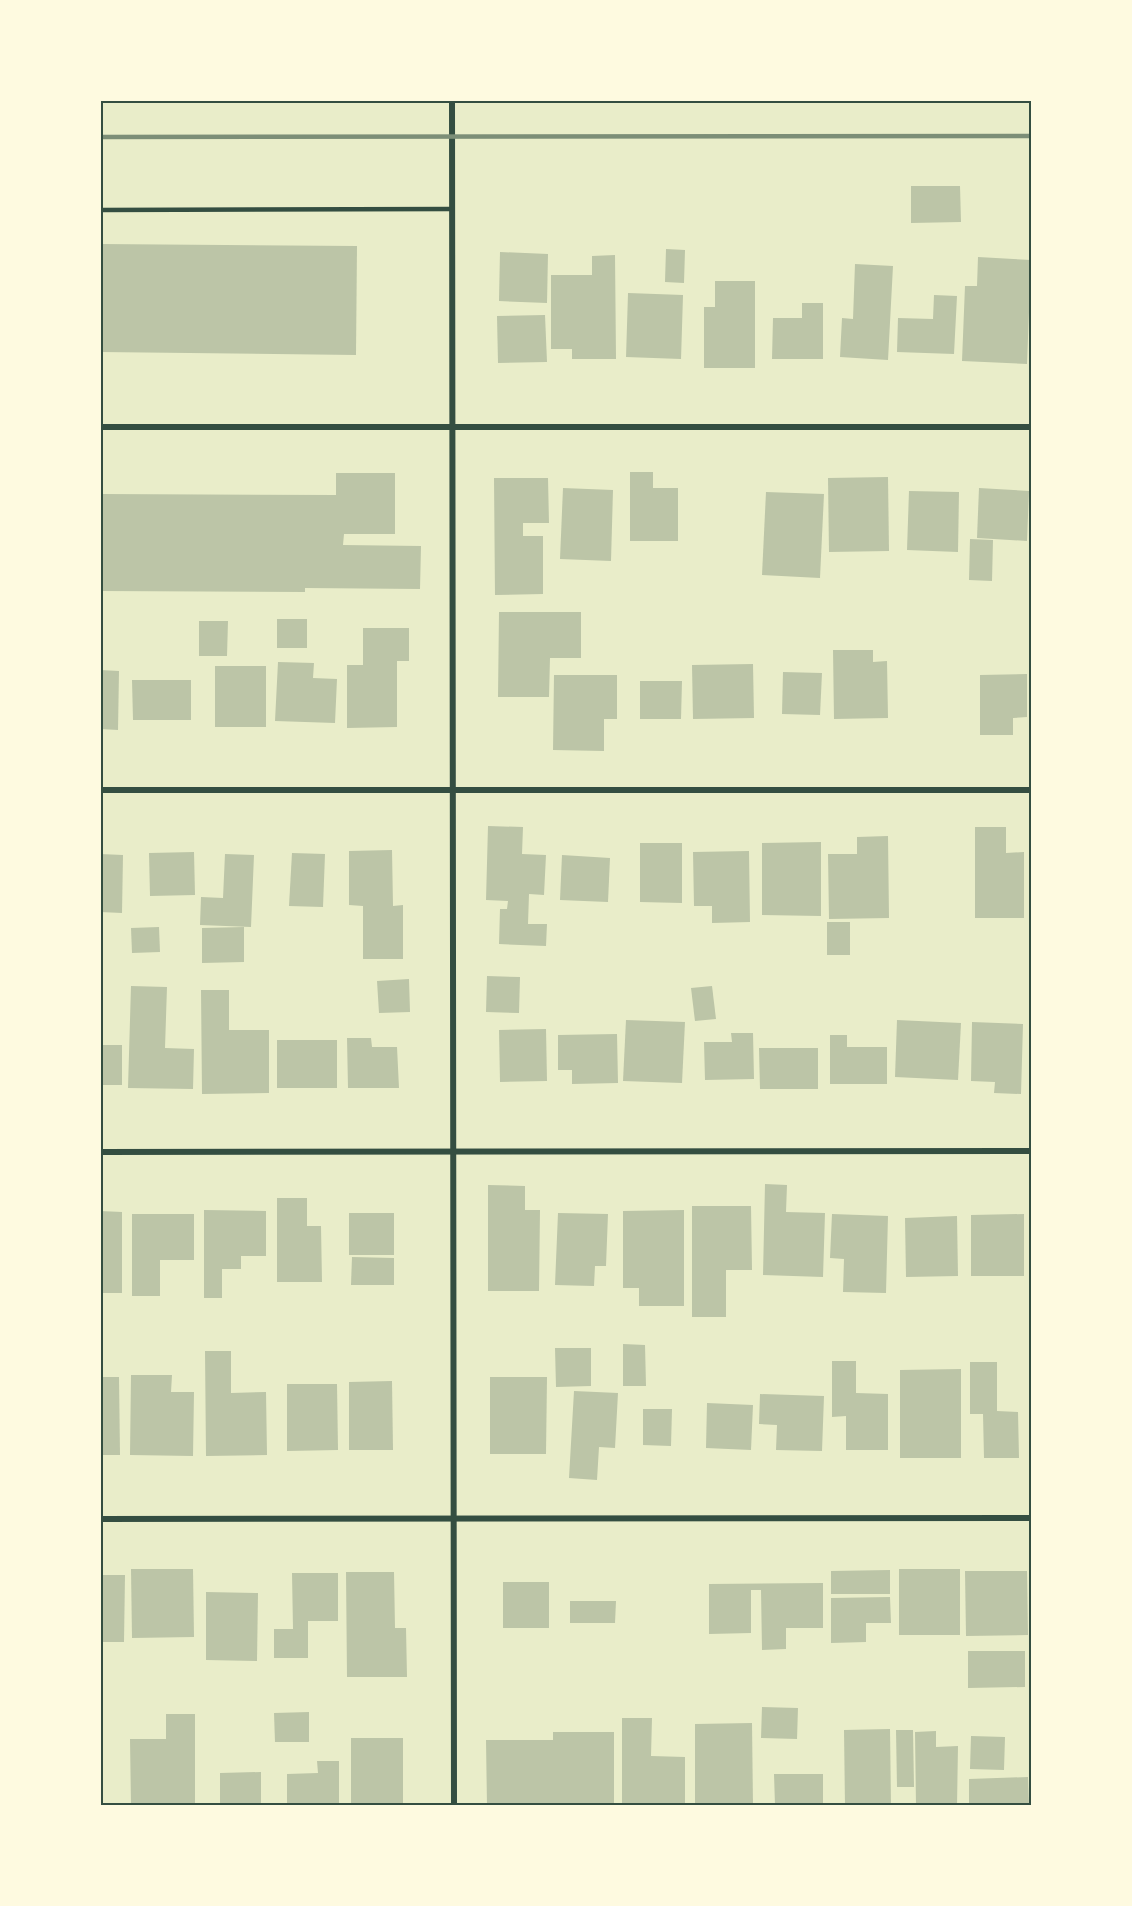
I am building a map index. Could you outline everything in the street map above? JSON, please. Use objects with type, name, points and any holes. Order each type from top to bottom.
[{"type":"street","points":[[452,100],[454,1806]]},
{"type":"street","points":[[100,427],[1032,427]]},
{"type":"street","points":[[100,790],[1032,790]]},
{"type":"street","points":[[100,1152],[1032,1151]]},
{"type":"street","points":[[100,1519],[1032,1518]]},
{"type":"lane","points":[[100,210],[452,209]]},
{"type":"building","points":[[911,186],[960,186],[961,222],[911,223]]},
{"type":"building","points":[[100,244],[357,246],[356,355],[100,352]]},
{"type":"building","points":[[666,249],[685,250],[684,283],[665,282]]},
{"type":"building","points":[[500,252],[548,254],[547,303],[499,301]]},
{"type":"building","points":[[615,255],[616,359],[572,359],[572,349],[551,349],[551,275],[592,275],[592,256]]},
{"type":"building","points":[[978,257],[1031,260],[1027,364],[962,361],[965,286],[977,286]]},
{"type":"building","points":[[855,264],[893,266],[888,360],[840,357],[842,318],[853,319]]},
{"type":"building","points":[[715,281],[755,281],[755,368],[704,368],[704,307],[715,307]]},
{"type":"building","points":[[628,293],[683,295],[681,359],[626,357]]},
{"type":"building","points":[[934,295],[957,296],[954,354],[897,352],[898,318],[933,319]]},
{"type":"building","points":[[802,303],[823,303],[823,359],[772,359],[773,318],[802,318]]},
{"type":"building","points":[[545,315],[547,362],[498,363],[497,316]]},
{"type":"building","points":[[630,472],[653,472],[653,488],[678,488],[678,541],[630,541]]},
{"type":"building","points":[[336,473],[395,473],[395,534],[344,534],[343,545],[421,546],[420,589],[305,588],[305,592],[100,591],[100,494],[336,495]]},
{"type":"building","points":[[888,477],[889,551],[829,552],[828,478]]},
{"type":"building","points":[[494,478],[548,478],[549,523],[523,523],[523,536],[543,536],[543,594],[495,595]]},
{"type":"building","points":[[563,488],[613,490],[611,561],[560,559]]},
{"type":"building","points":[[979,488],[1029,491],[1027,541],[977,538]]},
{"type":"building","points":[[909,491],[959,492],[958,552],[907,550]]},
{"type":"building","points":[[766,492],[824,494],[820,578],[762,575]]},
{"type":"building","points":[[970,539],[993,540],[992,581],[969,580]]},
{"type":"building","points":[[499,612],[581,612],[581,658],[550,658],[549,697],[498,697]]},
{"type":"building","points":[[277,619],[307,619],[307,648],[277,648]]},
{"type":"building","points":[[199,621],[228,621],[227,656],[199,656]]},
{"type":"building","points":[[363,628],[409,628],[409,661],[397,661],[397,727],[347,728],[347,665],[363,665]]},
{"type":"building","points":[[833,650],[873,650],[873,662],[887,661],[888,718],[834,719]]},
{"type":"building","points":[[278,662],[314,663],[313,678],[337,679],[335,723],[275,721]]},
{"type":"building","points":[[753,664],[754,718],[693,719],[692,665]]},
{"type":"building","points":[[215,666],[266,666],[266,727],[215,727]]},
{"type":"building","points":[[100,670],[119,671],[118,730],[100,729]]},
{"type":"building","points":[[783,672],[822,673],[820,715],[782,714]]},
{"type":"building","points":[[1027,674],[1027,717],[1013,718],[1013,735],[980,735],[980,675]]},
{"type":"building","points":[[554,675],[617,675],[617,719],[604,719],[604,751],[553,750]]},
{"type":"building","points":[[132,680],[191,680],[191,720],[133,720]]},
{"type":"building","points":[[640,681],[682,681],[681,719],[640,719]]},
{"type":"building","points":[[488,826],[523,827],[522,854],[546,855],[544,895],[529,894],[528,924],[547,924],[546,946],[499,944],[500,909],[507,909],[508,901],[486,900]]},
{"type":"building","points":[[975,827],[1006,827],[1006,853],[1024,852],[1024,918],[975,918]]},
{"type":"building","points":[[888,836],[889,918],[829,919],[828,854],[857,854],[857,837]]},
{"type":"building","points":[[821,842],[821,916],[762,915],[762,843]]},
{"type":"building","points":[[640,843],[682,843],[682,903],[640,902]]},
{"type":"building","points":[[392,850],[393,906],[403,905],[403,959],[363,959],[363,906],[349,905],[349,851]]},
{"type":"building","points":[[749,851],[750,922],[712,923],[712,906],[694,906],[693,852]]},
{"type":"building","points":[[194,852],[195,895],[150,896],[149,853]]},
{"type":"building","points":[[292,853],[325,854],[323,907],[289,906]]},
{"type":"building","points":[[100,854],[123,855],[122,913],[100,912]]},
{"type":"building","points":[[225,854],[254,855],[251,927],[200,925],[201,897],[223,898]]},
{"type":"building","points":[[562,855],[610,858],[608,902],[560,900]]},
{"type":"building","points":[[827,922],[850,922],[850,955],[827,955]]},
{"type":"building","points":[[159,927],[160,952],[132,953],[131,928]]},
{"type":"building","points":[[244,927],[244,962],[202,963],[202,928]]},
{"type":"building","points":[[487,976],[520,977],[519,1013],[486,1012]]},
{"type":"building","points":[[409,979],[410,1012],[379,1013],[377,981]]},
{"type":"building","points":[[131,986],[167,987],[165,1048],[194,1049],[193,1089],[128,1088]]},
{"type":"building","points":[[712,986],[716,1019],[695,1021],[691,988]]},
{"type":"building","points":[[201,990],[229,990],[229,1030],[269,1030],[269,1093],[202,1094]]},
{"type":"building","points":[[626,1020],[685,1022],[682,1083],[623,1081]]},
{"type":"building","points":[[897,1020],[961,1023],[958,1080],[895,1077]]},
{"type":"building","points":[[972,1022],[1023,1024],[1021,1094],[994,1093],[995,1082],[971,1081]]},
{"type":"building","points":[[546,1029],[547,1081],[500,1082],[499,1030]]},
{"type":"building","points":[[731,1033],[753,1033],[754,1079],[705,1080],[704,1042],[732,1042]]},
{"type":"building","points":[[617,1034],[618,1083],[572,1084],[572,1070],[558,1070],[558,1035]]},
{"type":"building","points":[[830,1035],[847,1035],[847,1047],[887,1047],[887,1084],[830,1084]]},
{"type":"building","points":[[347,1038],[371,1038],[372,1047],[397,1047],[399,1088],[348,1088]]},
{"type":"building","points":[[277,1040],[337,1040],[337,1088],[277,1088]]},
{"type":"building","points":[[100,1045],[122,1045],[122,1085],[100,1085]]},
{"type":"building","points":[[759,1048],[818,1048],[818,1089],[760,1089]]},
{"type":"building","points":[[765,1184],[787,1185],[786,1212],[825,1213],[823,1277],[763,1275]]},
{"type":"building","points":[[488,1185],[525,1186],[525,1210],[540,1210],[539,1291],[488,1291]]},
{"type":"building","points":[[277,1198],[307,1198],[307,1226],[321,1226],[322,1282],[277,1282]]},
{"type":"building","points":[[692,1206],[751,1206],[752,1270],[726,1270],[726,1317],[692,1317]]},
{"type":"building","points":[[204,1210],[266,1211],[266,1256],[241,1256],[241,1269],[222,1269],[222,1298],[204,1298]]},
{"type":"building","points":[[684,1210],[684,1306],[639,1306],[639,1288],[623,1288],[623,1211]]},
{"type":"building","points":[[100,1211],[122,1212],[122,1293],[100,1293]]},
{"type":"building","points":[[349,1213],[394,1213],[394,1255],[349,1255]]},
{"type":"building","points":[[558,1213],[608,1214],[606,1266],[595,1266],[594,1286],[555,1285]]},
{"type":"building","points":[[132,1214],[194,1214],[194,1260],[160,1260],[160,1296],[132,1296]]},
{"type":"building","points":[[832,1214],[888,1216],[886,1293],[843,1292],[844,1259],[830,1258]]},
{"type":"building","points":[[1024,1214],[1024,1276],[971,1276],[971,1215]]},
{"type":"building","points":[[957,1216],[958,1276],[906,1277],[905,1218]]},
{"type":"building","points":[[352,1257],[394,1258],[394,1285],[351,1285]]},
{"type":"building","points":[[623,1344],[645,1345],[646,1386],[623,1386]]},
{"type":"building","points":[[555,1348],[591,1348],[591,1386],[556,1387]]},
{"type":"building","points":[[205,1351],[231,1351],[231,1393],[266,1392],[267,1455],[206,1456]]},
{"type":"building","points":[[832,1361],[856,1361],[856,1393],[888,1394],[888,1450],[846,1450],[846,1416],[832,1417]]},
{"type":"building","points":[[970,1362],[997,1362],[997,1411],[1018,1412],[1019,1458],[984,1458],[983,1414],[970,1414]]},
{"type":"building","points":[[961,1369],[961,1458],[900,1458],[900,1370]]},
{"type":"building","points":[[131,1375],[172,1375],[171,1392],[194,1392],[193,1456],[130,1455]]},
{"type":"building","points":[[100,1377],[119,1377],[120,1455],[100,1455]]},
{"type":"building","points":[[490,1377],[547,1377],[546,1454],[490,1454]]},
{"type":"building","points":[[392,1381],[393,1450],[349,1450],[349,1382]]},
{"type":"building","points":[[287,1384],[337,1384],[338,1450],[287,1451]]},
{"type":"building","points":[[574,1391],[618,1393],[615,1448],[599,1447],[597,1480],[569,1478]]},
{"type":"building","points":[[760,1394],[824,1396],[822,1451],[776,1450],[777,1425],[759,1424]]},
{"type":"building","points":[[707,1403],[753,1405],[751,1450],[706,1448]]},
{"type":"building","points":[[643,1409],[672,1409],[671,1446],[643,1445]]},
{"type":"building","points":[[131,1569],[193,1569],[194,1637],[132,1638]]},
{"type":"building","points":[[899,1569],[960,1569],[960,1635],[899,1635]]},
{"type":"building","points":[[890,1570],[890,1594],[831,1594],[831,1571]]},
{"type":"building","points":[[965,1571],[1027,1571],[1028,1635],[966,1636]]},
{"type":"building","points":[[346,1572],[394,1572],[395,1628],[406,1628],[407,1677],[347,1677]]},
{"type":"building","points":[[292,1573],[338,1573],[338,1621],[308,1621],[308,1658],[274,1658],[274,1629],[293,1629]]},
{"type":"building","points":[[100,1575],[125,1575],[124,1642],[100,1642]]},
{"type":"building","points":[[503,1582],[549,1582],[549,1628],[503,1628]]},
{"type":"building","points":[[823,1583],[823,1628],[786,1628],[786,1649],[762,1650],[761,1590],[751,1590],[751,1633],[709,1634],[709,1584]]},
{"type":"building","points":[[206,1592],[258,1593],[257,1661],[206,1660]]},
{"type":"building","points":[[890,1597],[891,1623],[866,1623],[866,1642],[831,1643],[831,1598]]},
{"type":"building","points":[[570,1601],[616,1601],[615,1623],[570,1623]]},
{"type":"building","points":[[968,1651],[1025,1651],[1025,1687],[968,1688]]},
{"type":"building","points":[[762,1707],[798,1708],[797,1739],[761,1738]]},
{"type":"building","points":[[309,1712],[309,1742],[275,1742],[274,1713]]},
{"type":"building","points":[[166,1714],[195,1714],[195,1806],[131,1806],[130,1739],[166,1739]]},
{"type":"building","points":[[622,1718],[652,1718],[651,1756],[685,1757],[685,1806],[622,1806]]},
{"type":"building","points":[[752,1723],[753,1806],[695,1806],[695,1724]]},
{"type":"building","points":[[890,1729],[891,1806],[845,1806],[844,1730]]},
{"type":"building","points":[[896,1730],[913,1730],[914,1787],[897,1787]]},
{"type":"building","points":[[936,1731],[936,1747],[958,1746],[957,1806],[916,1806],[915,1732]]},
{"type":"building","points":[[553,1732],[614,1732],[614,1806],[487,1806],[486,1740],[553,1740]]},
{"type":"building","points":[[971,1736],[1005,1737],[1004,1770],[970,1769]]},
{"type":"building","points":[[351,1738],[403,1738],[403,1806],[351,1806]]},
{"type":"building","points":[[317,1761],[339,1761],[339,1806],[287,1806],[287,1774],[318,1773]]},
{"type":"building","points":[[261,1772],[261,1806],[220,1806],[220,1773]]},
{"type":"building","points":[[774,1774],[823,1774],[823,1806],[775,1806]]},
{"type":"building","points":[[1028,1777],[1029,1806],[969,1806],[969,1779]]},
{"type":"railway","points":[[100,137],[1032,136]]}]
